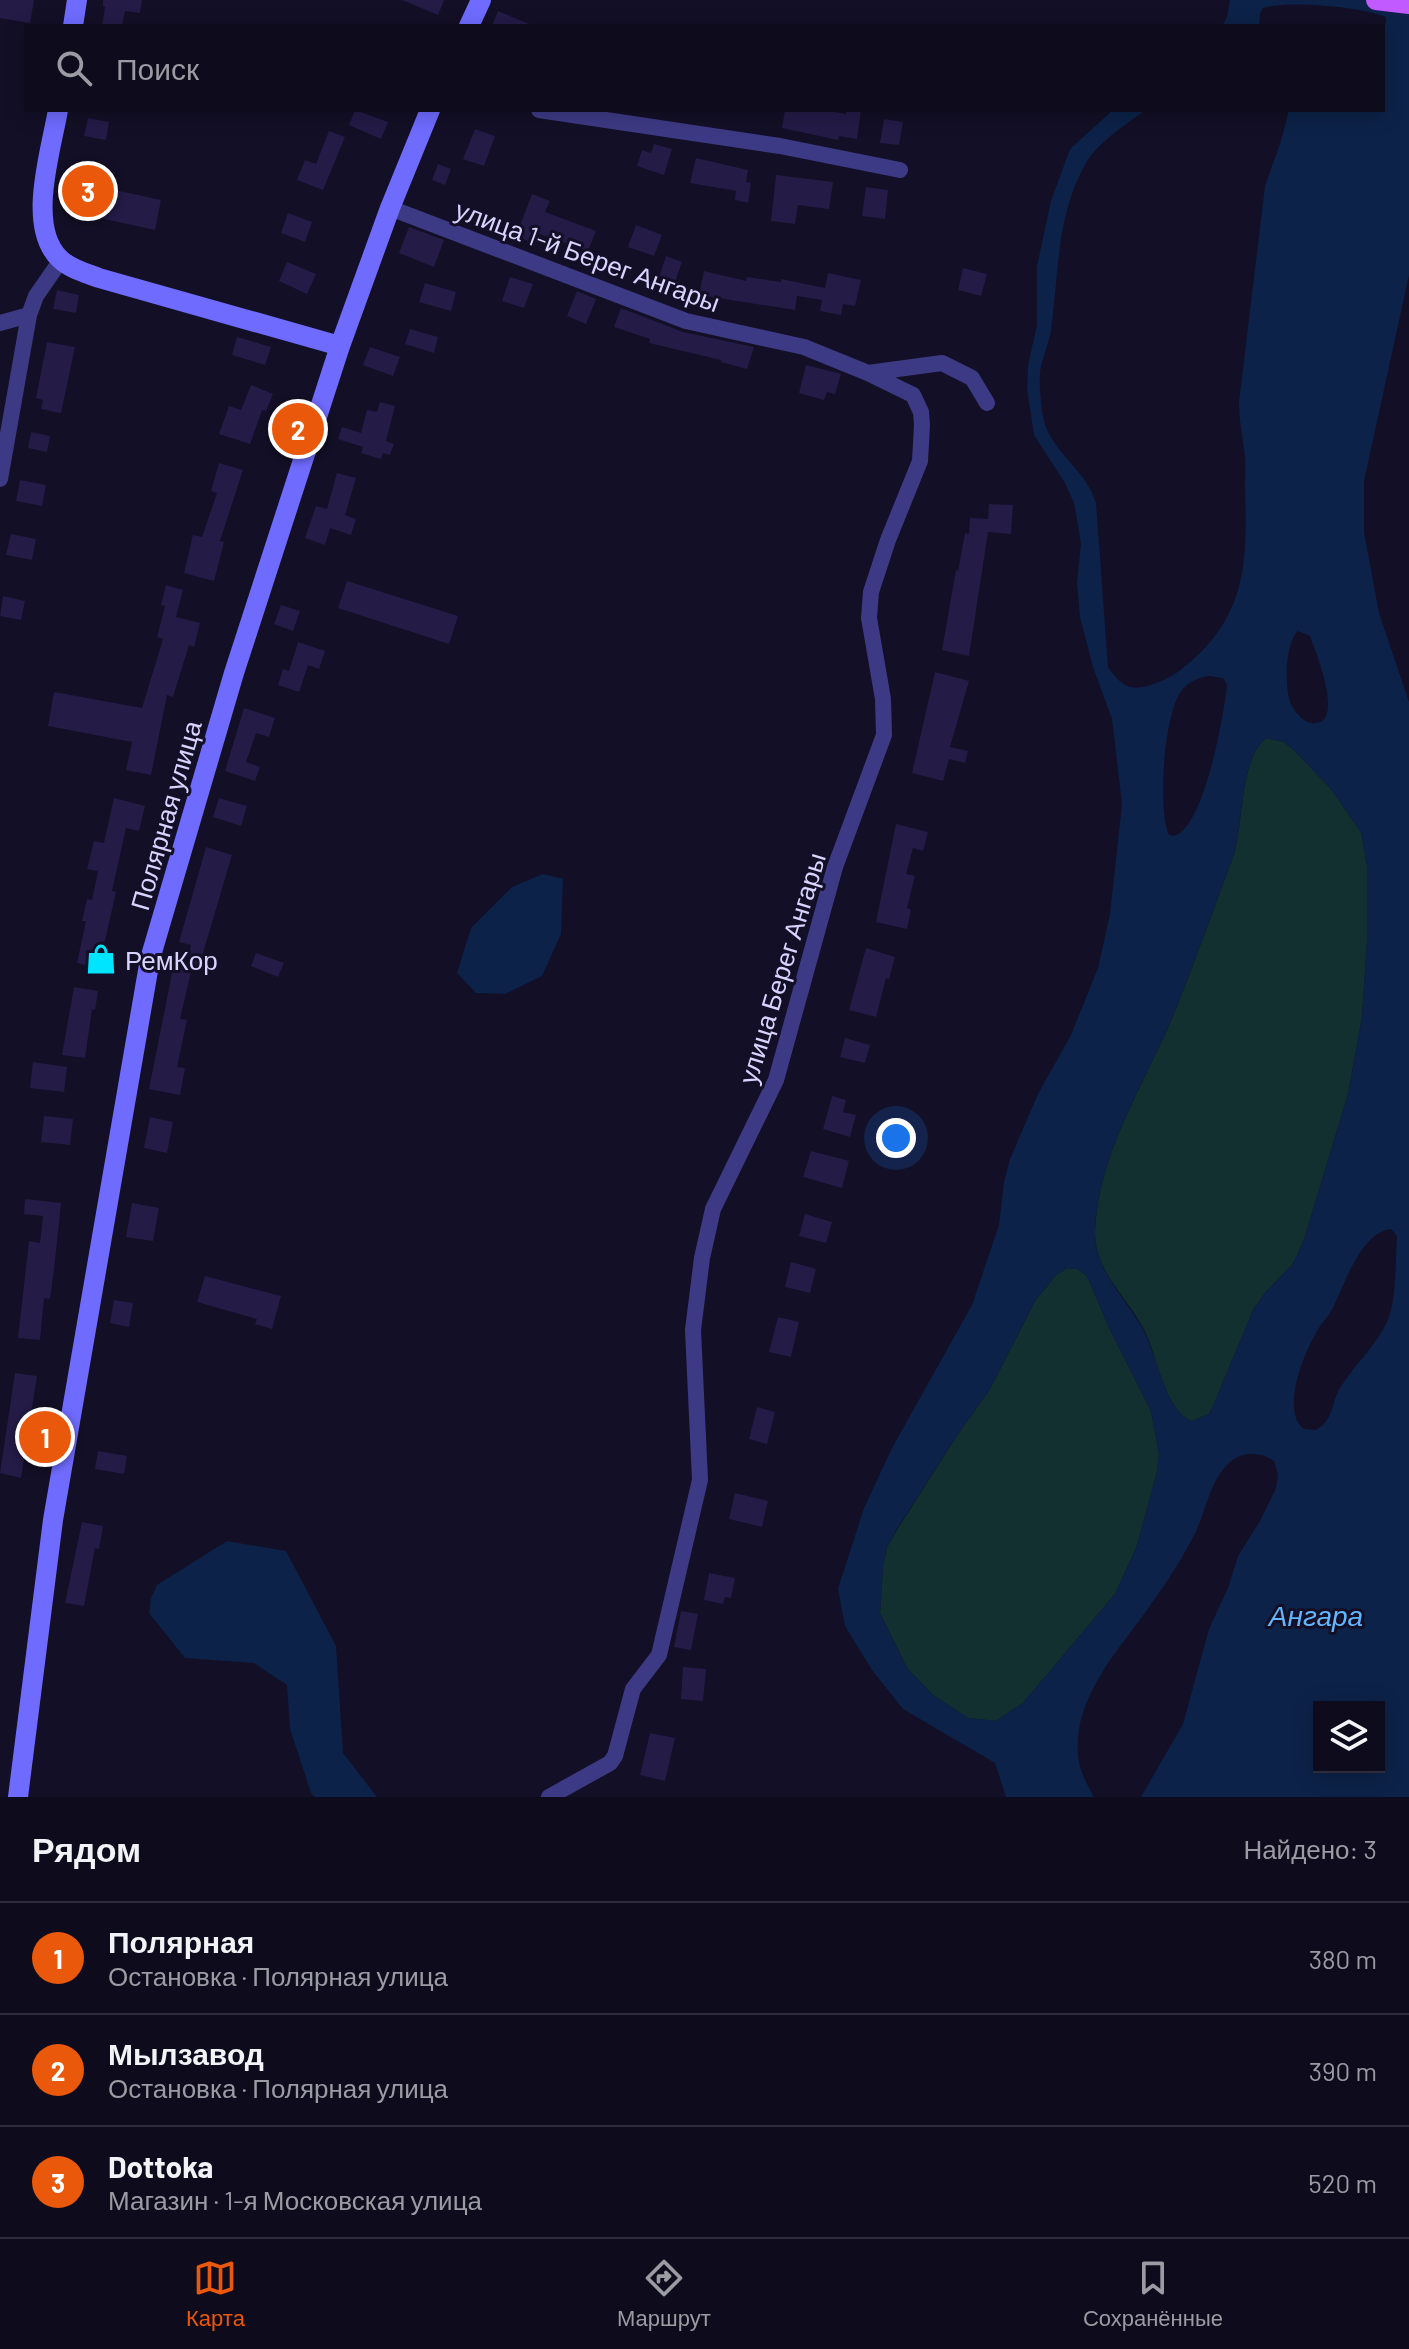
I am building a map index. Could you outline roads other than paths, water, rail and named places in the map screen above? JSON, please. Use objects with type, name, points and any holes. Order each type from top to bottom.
[{"type":"main road","points":[[73,24],[77,0]]},
{"type":"main road","points":[[470,24],[481,0]]},
{"type":"main road","points":[[1376,0],[1409,4]]},
{"type":"main road","points":[[58,112],[42,206],[43,228],[50,246],[61,260],[99,278],[340,346]]},
{"type":"main road","name":"Полярная улица","points":[[18,1797],[55,1506],[150,959],[234,673],[340,346],[390,208],[429,112]]},
{"type":"street","points":[[552,112],[780,146],[900,170]]},
{"type":"street","name":"улица 1-й Берег Ангары","points":[[390,208],[686,321],[804,347],[868,373],[942,363],[972,378],[987,403]]},
{"type":"street","points":[[0,479],[29,315],[36,296],[61,260]]},
{"type":"street","points":[[0,323],[29,315]]},
{"type":"street","name":"улица Берег Ангары","points":[[549,1797],[610,1763],[619,1748],[633,1689],[659,1655],[700,1480],[693,1330],[702,1258],[713,1209],[776,1080],[835,867],[884,735],[883,699],[869,618],[871,592],[920,461],[922,425],[921,412],[913,395],[868,373]]},
{"type":"water","name":"Ангара","points":[[1230,0],[1409,0],[1409,275],[1364,481],[1364,532],[1379,613],[1409,702],[1409,1797],[1141,1797],[1183,1724],[1209,1629],[1228,1588],[1238,1556],[1276,1488],[1278,1474],[1274,1461],[1263,1455],[1251,1454],[1234,1459],[1222,1471],[1197,1530],[1180,1560],[1094,1687],[1080,1723],[1078,1743],[1080,1768],[1094,1797],[1006,1797],[995,1763],[903,1709],[872,1670],[845,1626],[838,1589],[864,1508],[892,1448],[972,1305],[999,1225],[1010,1159],[1038,1094],[1071,1035],[1098,968],[1110,914],[1122,804],[1112,719],[1093,667],[1080,617],[1077,583],[1081,543],[1074,503],[1034,435],[1027,388],[1028,365],[1037,325],[1037,266],[1051,201],[1070,149],[1111,112],[1142,112],[1098,148],[1076,183],[1064,224],[1051,330],[1040,377],[1042,410],[1048,432],[1085,481],[1096,503],[1108,667],[1124,684],[1142,687],[1170,677],[1199,654],[1215,636],[1236,598],[1246,535],[1245,465],[1239,402],[1265,186],[1288,112],[1385,112],[1386,17],[1342,8],[1289,5],[1263,8],[1259,24],[1223,24]],"holes":[[[1298,631],[1310,636],[1328,701],[1327,713],[1322,721],[1311,723],[1301,717],[1290,701],[1287,668],[1290,646]],[[1209,676],[1223,678],[1227,685],[1222,720],[1203,793],[1185,828],[1174,836],[1169,835],[1163,805],[1164,761],[1176,702],[1191,682]],[[1267,738],[1284,742],[1295,751],[1331,789],[1361,832],[1367,866],[1367,941],[1362,1017],[1348,1094],[1304,1240],[1293,1264],[1254,1308],[1209,1414],[1192,1421],[1175,1407],[1145,1333],[1113,1285],[1100,1259],[1095,1231],[1098,1202],[1113,1147],[1173,1016],[1233,857],[1251,760]],[[1391,1229],[1397,1236],[1394,1292],[1387,1322],[1340,1388],[1326,1421],[1316,1430],[1304,1429],[1297,1421],[1294,1396],[1306,1353],[1363,1248],[1381,1232]],[[1067,1268],[1078,1269],[1087,1276],[1151,1411],[1159,1454],[1157,1472],[1137,1546],[1115,1594],[1023,1703],[996,1721],[968,1718],[933,1695],[907,1668],[880,1613],[887,1547],[990,1389],[1035,1301],[1056,1275]]]},
{"type":"water","points":[[543,874],[563,879],[561,934],[542,976],[505,994],[476,993],[457,973],[471,928],[512,887]]},
{"type":"water","points":[[227,1541],[286,1551],[336,1646],[343,1753],[377,1797],[315,1797],[290,1729],[287,1685],[254,1663],[185,1658],[149,1613],[157,1585]]},
{"type":"place","name":"Dottoka","points":[[88,191]]},
{"type":"place","name":"Мылзавод","points":[[298,429]]},
{"type":"place","name":"РемКор","points":[[101,959]]},
{"type":"place","name":"Полярная","points":[[45,1437]]}]
